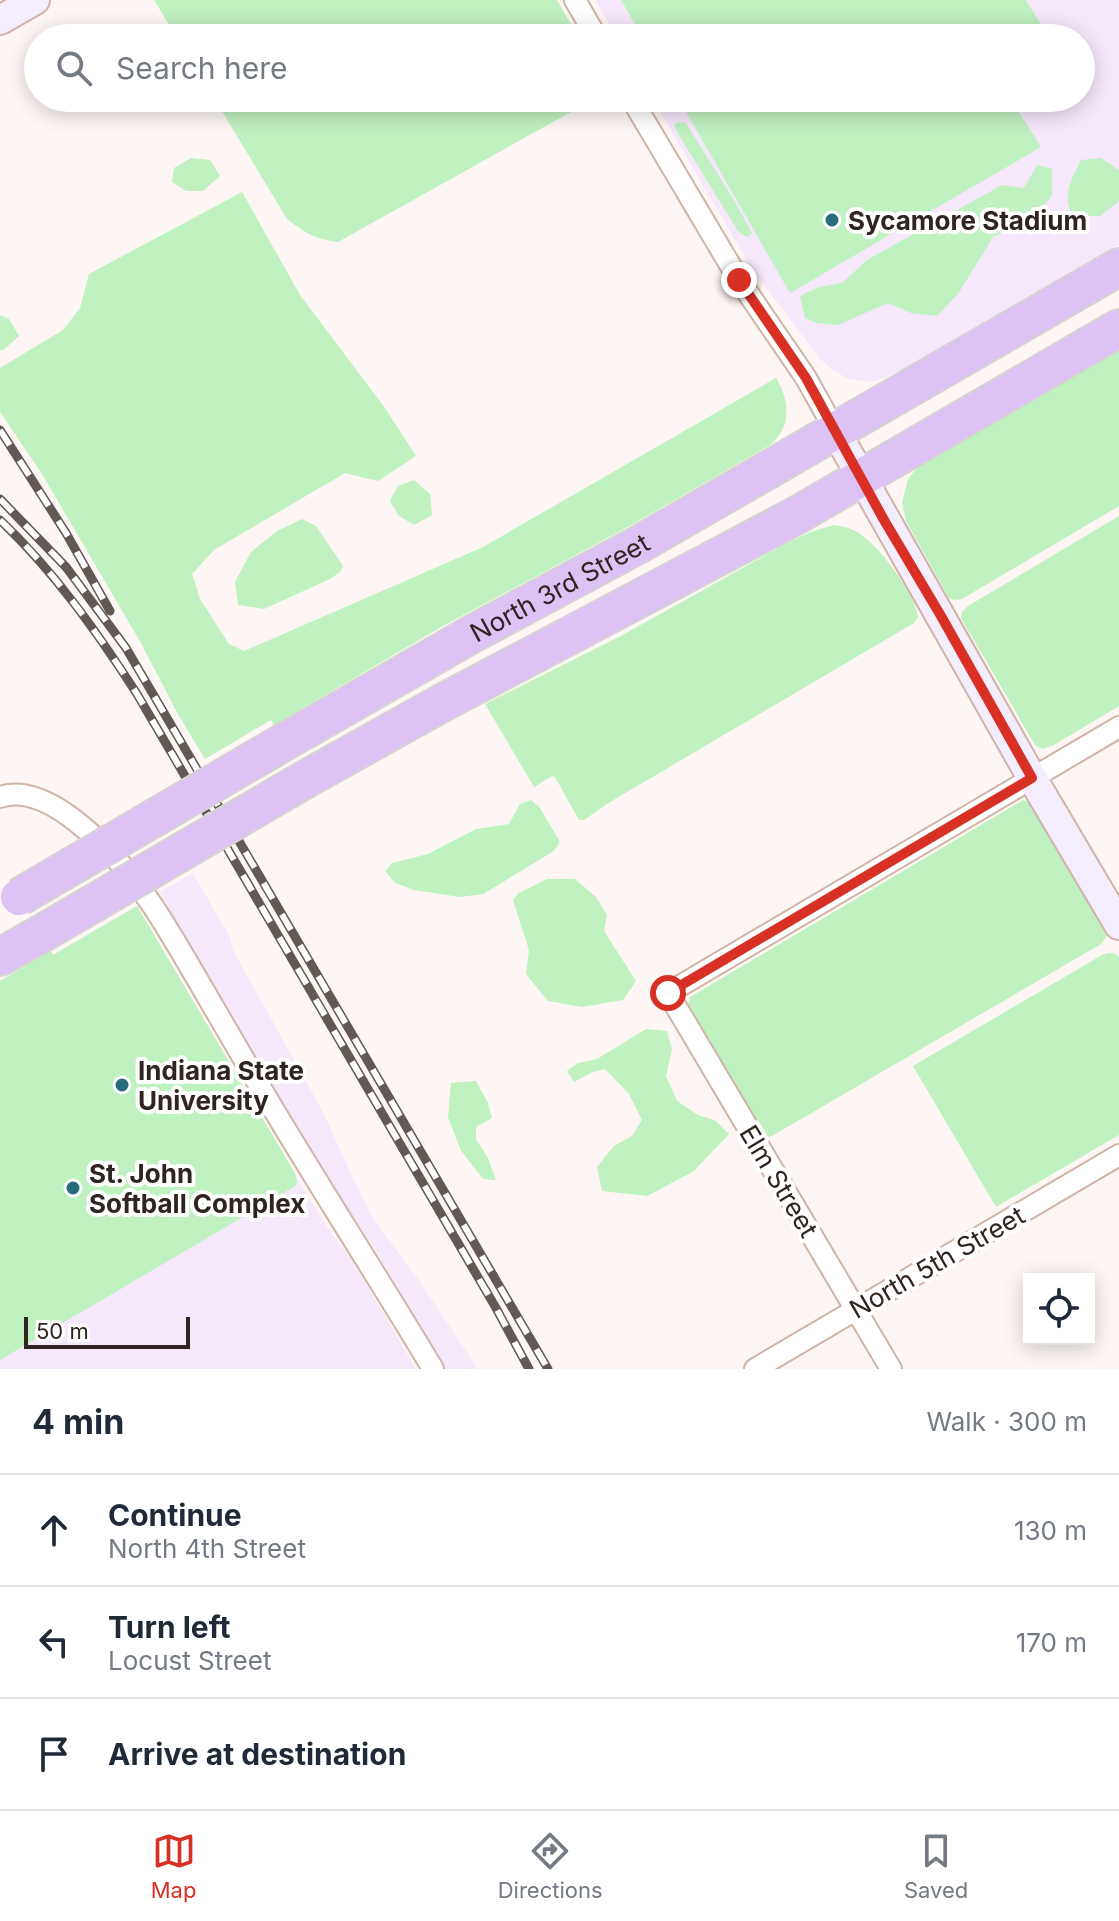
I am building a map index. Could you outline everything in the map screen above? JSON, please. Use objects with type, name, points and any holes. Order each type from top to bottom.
[{"type":"highway","name":"North 3rd Street","points":[[10,903],[474,633],[638,545],[1119,267]]},
{"type":"highway","name":"North 3rd Street","points":[[0,957],[442,703],[862,479],[1119,328]]},
{"type":"street","points":[[0,20],[35,0]]},
{"type":"street","points":[[575,0],[589,24]]},
{"type":"street","points":[[639,112],[739,280],[806,378],[1032,778],[1119,925]]},
{"type":"street","points":[[1032,778],[1119,727]]},
{"type":"street","name":"Elm Street","points":[[891,1369],[668,993],[1032,778]]},
{"type":"street","points":[[0,797],[22,794],[67,814],[118,861],[150,900],[303,1161],[373,1268],[433,1369]]},
{"type":"street","name":"North 5th Street","points":[[755,1369],[1119,1155]]},
{"type":"shaded area","points":[[595,0],[1119,0],[1119,245],[909,366],[870,382],[849,379],[819,358],[752,269],[660,112],[1095,112],[1095,24],[609,24]]},
{"type":"shaded area","name":"Indiana State University","points":[[193,873],[323,1112],[375,1221],[478,1369],[446,1369],[368,1238],[319,1167],[160,892]]},
{"type":"shaded area","name":"Indiana State University","points":[[137,906],[297,1178],[355,1265],[416,1369],[0,1369],[0,981],[51,951],[53,955]]},
{"type":"green space","points":[[154,0],[557,0],[571,24],[169,24]]},
{"type":"green space","points":[[621,0],[1026,0],[1041,24],[635,24]]},
{"type":"green space","points":[[222,112],[571,112],[338,242],[311,235],[287,219]]},
{"type":"green space","name":"Sycamore Stadium","points":[[686,112],[1019,112],[1041,147],[790,293]]},
{"type":"green space","points":[[686,123],[735,202],[752,233],[747,237],[738,231],[677,132],[674,125]]},
{"type":"green space","points":[[191,158],[210,160],[220,176],[203,191],[186,191],[172,182],[174,168]]},
{"type":"green space","points":[[1101,158],[1119,170],[1119,201],[1100,216],[1072,216],[1068,193],[1081,160]]},
{"type":"green space","points":[[1037,165],[1052,169],[1052,195],[1037,217],[993,237],[958,294],[937,316],[911,313],[888,303],[838,325],[816,323],[805,318],[800,296],[819,287],[842,283],[867,260],[1002,185],[1024,188]]},
{"type":"green space","points":[[242,192],[300,295],[385,408],[416,456],[378,481],[345,473],[214,550],[192,574],[200,599],[229,644],[244,651],[483,547],[776,378],[786,405],[782,430],[770,445],[626,528],[443,626],[274,725],[271,720],[205,759],[42,474],[0,412],[0,368],[63,330],[80,308],[89,274]]},
{"type":"green space","points":[[0,315],[9,319],[19,336],[3,350],[0,350]]},
{"type":"green space","points":[[1119,346],[1119,506],[962,599],[949,598],[906,521],[902,503],[908,479],[917,468],[935,456]]},
{"type":"green space","points":[[414,480],[430,494],[432,515],[414,525],[399,516],[390,501],[398,486]]},
{"type":"green space","points":[[1119,516],[1119,706],[1042,749],[1035,745],[961,618],[962,612]]},
{"type":"green space","points":[[302,519],[316,526],[343,566],[340,572],[264,609],[238,605],[235,582],[251,552],[277,531]]},
{"type":"green space","points":[[834,525],[861,534],[888,562],[916,608],[918,617],[914,623],[584,820],[579,820],[555,777],[534,787],[485,704],[619,637],[789,542]]},
{"type":"green space","points":[[531,800],[540,808],[560,842],[554,851],[483,894],[460,897],[414,890],[395,883],[385,871],[392,863],[428,854],[476,829],[509,824],[520,804]]},
{"type":"green space","points":[[1023,800],[1029,802],[1107,936],[1101,944],[772,1136],[765,1135],[688,1006],[690,997]]},
{"type":"green space","points":[[547,879],[575,879],[596,897],[607,915],[604,931],[636,981],[623,1000],[582,1007],[548,1001],[526,974],[529,950],[513,900],[519,893]]},
{"type":"green space","name":"Indiana State University","points":[[137,906],[295,1173],[297,1183],[0,1360],[0,981],[51,951],[53,955]]},
{"type":"green space","points":[[1108,953],[1119,957],[1119,1135],[996,1207],[913,1066]]},
{"type":"green space","points":[[646,1029],[667,1031],[672,1049],[666,1076],[677,1101],[698,1115],[716,1121],[729,1134],[694,1171],[647,1196],[602,1191],[597,1167],[614,1146],[632,1136],[642,1120],[629,1094],[605,1069],[574,1082],[567,1071],[578,1063],[597,1059]]},
{"type":"green space","points":[[476,1081],[492,1118],[476,1127],[476,1139],[488,1158],[496,1180],[483,1179],[461,1151],[448,1117],[451,1083]]},
{"type":"railway","points":[[0,430],[66,533],[110,611]]},
{"type":"railway","points":[[0,499],[66,567],[126,648],[548,1369]]},
{"type":"railway","points":[[0,520],[39,560],[74,603],[137,694],[529,1369]]},
{"type":"place","name":"Sycamore Stadium","points":[[832,220]]},
{"type":"place","name":"Indiana State University","points":[[122,1085]]},
{"type":"place","name":"St. John Softball Complex","points":[[73,1188]]},
{"type":"route","points":[[668,993],[1032,778],[806,378],[739,280]]}]
